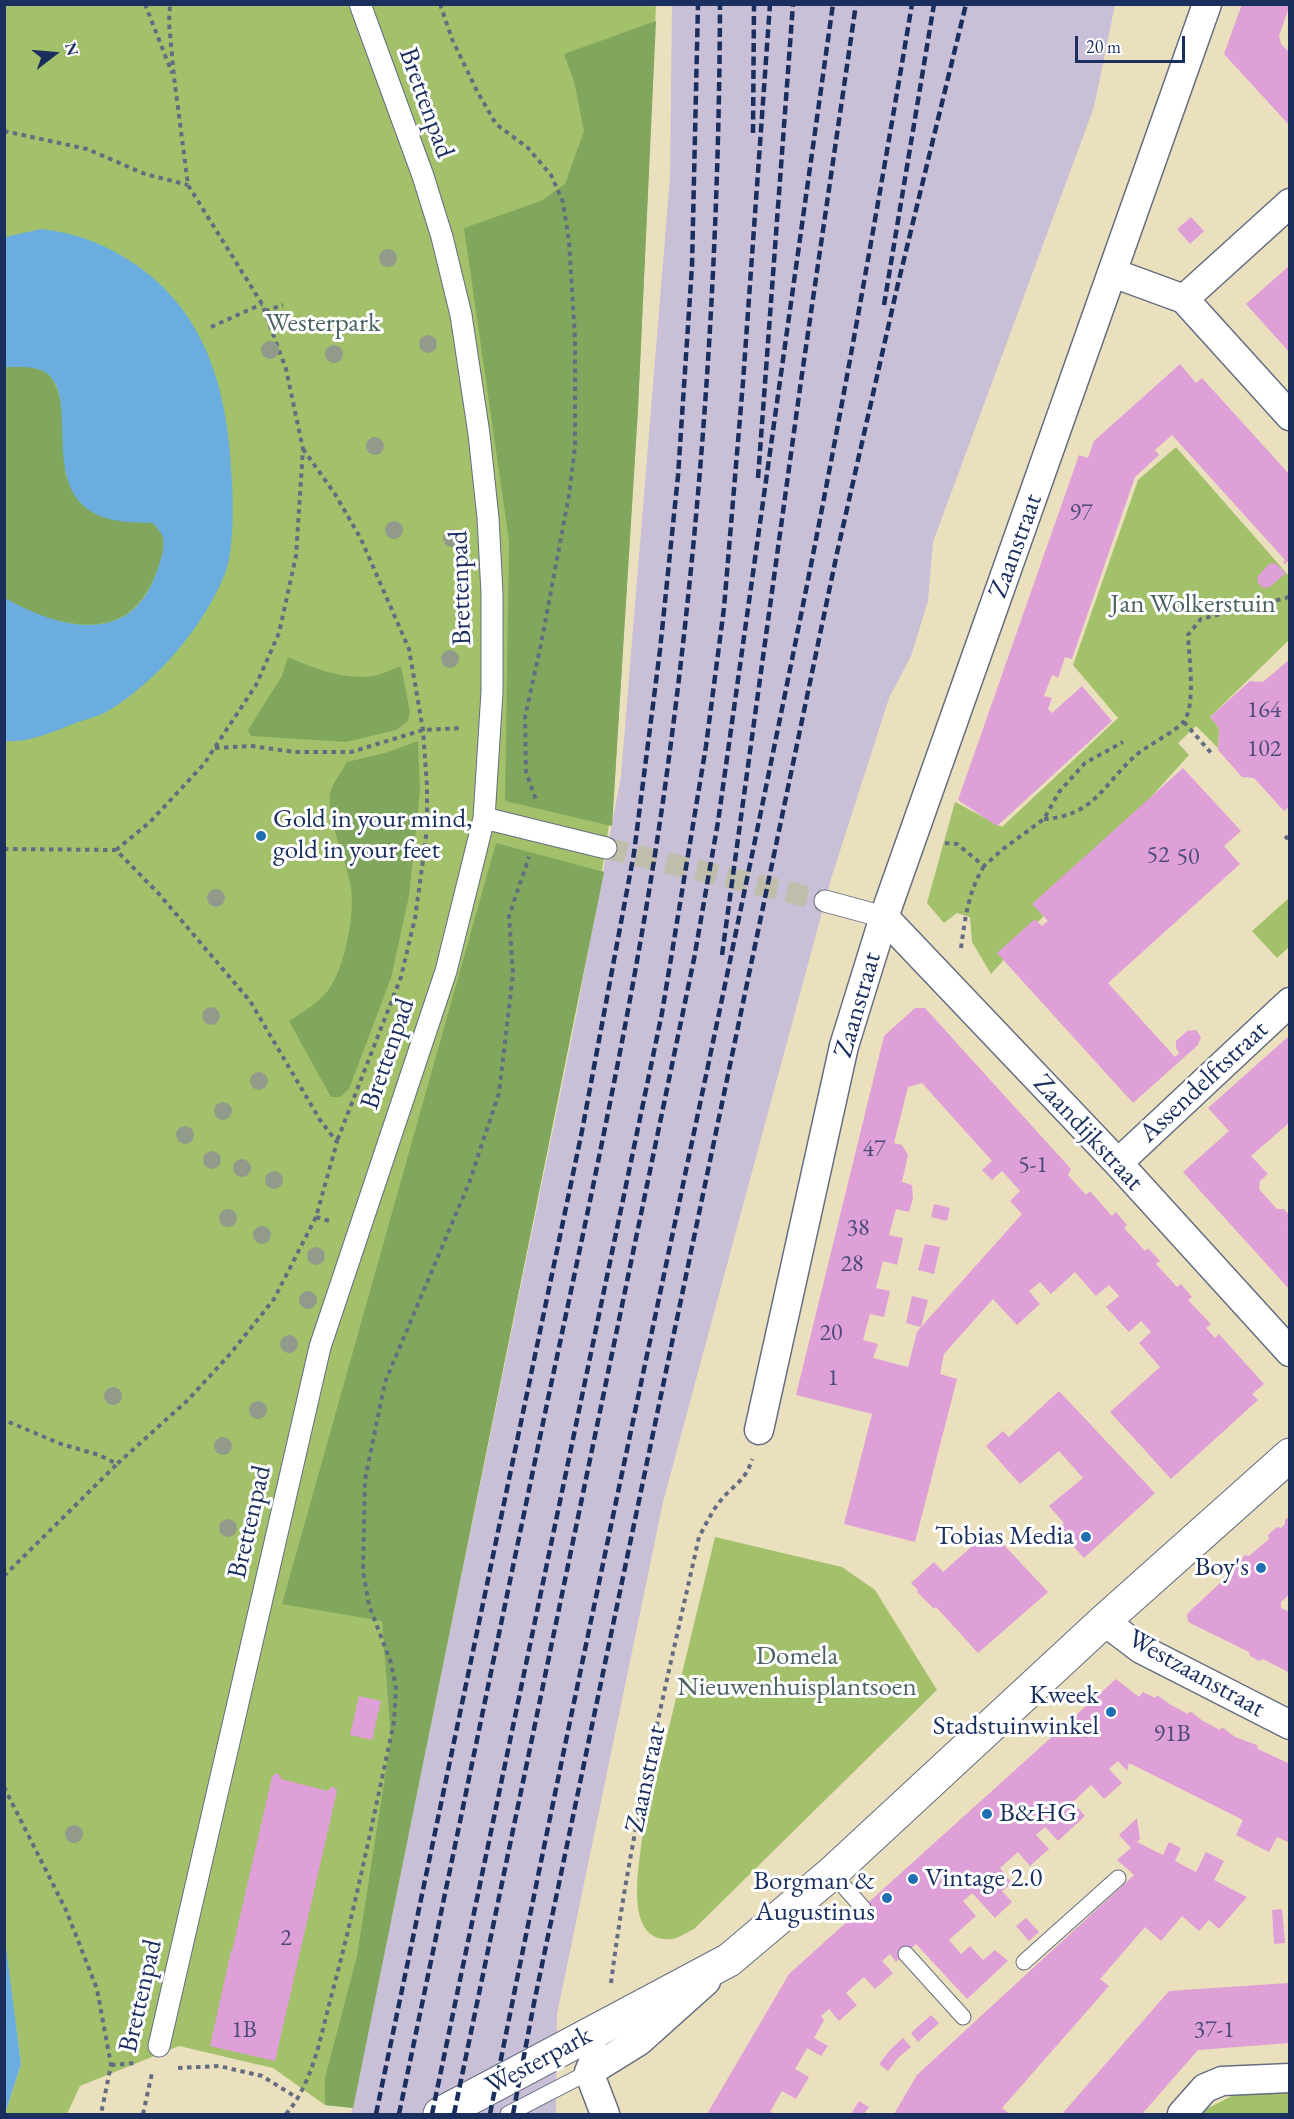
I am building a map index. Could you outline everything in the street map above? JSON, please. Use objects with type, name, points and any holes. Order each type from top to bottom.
[{"type":"street","name":"Brettenpad","points":[[157,2054],[320,1347],[447,971],[484,818],[492,692],[492,593],[488,518],[479,434],[461,315],[442,237],[423,176],[360,4]]},
{"type":"street","name":"Zaanstraat","points":[[759,1430],[844,1046],[884,917],[1207,4]]},
{"type":"street","points":[[1184,299],[1290,203]]},
{"type":"street","points":[[1113,273],[1184,299],[1290,416]]},
{"type":"street","points":[[484,818],[606,848]]},
{"type":"street","points":[[825,901],[884,917]]},
{"type":"street","name":"Zaandijkstraat","points":[[884,917],[1118,1163],[1290,1352]]},
{"type":"street","name":"Assendelftstraat","points":[[1118,1163],[1290,1002]]},
{"type":"street","name":"Westerpark","points":[[440,2115],[729,1960],[832,1873],[1104,1621],[1290,1455]]},
{"type":"street","name":"Westzaanstraat","points":[[1104,1621],[1141,1649],[1290,1725]]},
{"type":"street","points":[[589,2072],[639,2041],[729,1960]]},
{"type":"street","points":[[605,2115],[589,2072],[606,2025]]},
{"type":"street","points":[[1182,2115],[1205,2088],[1222,2081],[1290,2078]]},
{"type":"lane","points":[[832,1873],[863,1908]]},
{"type":"lane","points":[[1024,1962],[1118,1878]]},
{"type":"lane","points":[[906,1954],[963,2016]]},
{"type":"lane","name":"Westerpark","points":[[508,2115],[589,2072]]},
{"type":"path","points":[[146,4],[174,77]]},
{"type":"path","points":[[4,849],[116,850],[150,822],[204,764],[256,685],[279,633],[296,556],[303,449],[286,369],[266,311],[188,185],[174,77],[169,23],[171,4]]},
{"type":"path","points":[[286,2115],[299,2099],[316,2054],[342,1958],[394,1722],[396,1688],[390,1663],[369,1605],[363,1571],[365,1480],[385,1382],[469,1183],[499,1093],[513,974],[509,916],[536,831],[538,805],[526,772],[525,717],[542,644],[575,447],[575,338],[569,241],[563,202],[551,175],[528,148],[496,124],[452,39],[440,4]]},
{"type":"path","points":[[4,131],[87,148],[145,174],[188,185]]},
{"type":"path","points":[[211,327],[262,304]]},
{"type":"path","points":[[266,311],[283,305]]},
{"type":"path","points":[[4,1576],[117,1464],[188,1400],[231,1353],[274,1299],[316,1217],[337,1142],[401,977],[415,918],[427,829],[423,730],[409,649],[361,538],[303,449]]},
{"type":"path","points":[[1044,819],[1077,811],[1094,801],[1136,756],[1184,722],[1190,704],[1188,635],[1201,619],[1290,596]]},
{"type":"path","points":[[1184,722],[1212,754]]},
{"type":"path","points":[[214,748],[251,746],[295,752],[351,752],[423,730],[490,726]]},
{"type":"path","points":[[954,991],[967,906],[973,884],[984,866],[1044,819],[1059,792],[1085,763],[1123,742]]},
{"type":"path","points":[[1285,836],[1290,841]]},
{"type":"path","points":[[936,843],[957,844],[984,866]]},
{"type":"path","points":[[116,850],[159,894],[250,1001],[320,1120],[337,1142]]},
{"type":"path","points":[[4,1420],[61,1444],[99,1455],[117,1464]]},
{"type":"path","name":"Zaanstraat","points":[[606,2025],[619,1922],[640,1804],[699,1537],[723,1497],[740,1483],[750,1468],[759,1430]]},
{"type":"path","points":[[4,1787],[66,1910],[97,1989],[111,2066],[101,2115]]},
{"type":"path","points":[[111,2066],[157,2054],[181,2068],[219,2066],[262,2076],[299,2099]]},
{"type":"path","name":"Brettenpad","points":[[143,2115],[157,2054]]},
{"type":"shaded area","points":[[672,5],[1115,5],[1094,107],[933,542],[928,601],[911,656],[889,698],[831,879],[663,1502],[557,2014],[556,2114],[351,2114],[573,1032],[621,776],[670,177]]},
{"type":"green space","name":"Westerpark","points":[[4,5],[656,5],[638,409],[612,826],[609,825],[602,871],[604,872],[353,2108],[325,2105],[273,2068],[179,2046],[80,2086],[67,2114],[5,2114],[21,2064],[4,1939]]},
{"type":"green space","points":[[656,21],[638,409],[612,826],[505,801],[509,541],[464,228],[541,201],[565,184],[584,131],[574,81],[564,54]]},
{"type":"green space","points":[[4,367],[33,367],[51,377],[61,403],[66,477],[128,521],[153,523],[162,536],[164,547],[162,558],[146,593],[128,613],[116,619],[91,625],[60,621],[37,616],[5,598]]},
{"type":"green space","name":"Jan Wolkerstuin","points":[[1176,447],[1289,576],[1289,640],[1210,717],[1219,728],[1218,748],[1196,726],[1178,743],[1189,755],[991,974],[972,942],[970,917],[957,913],[944,923],[927,903],[955,802],[1002,827],[1118,718],[1073,665],[1138,480]]},
{"type":"green space","points":[[288,657],[341,675],[363,677],[374,676],[401,666],[410,712],[408,721],[396,730],[346,742],[251,736],[248,730],[282,676]]},
{"type":"green space","points":[[418,741],[420,790],[409,896],[391,978],[349,1089],[340,1097],[331,1097],[289,1021],[323,997],[331,986],[341,965],[348,939],[352,911],[351,888],[331,817],[330,794],[347,762],[385,753]]},
{"type":"green space","points":[[496,843],[604,872],[353,2108],[325,2105],[325,2078],[357,1956],[391,1738],[382,1621],[282,1604]]},
{"type":"green space","points":[[1289,898],[1289,947],[1277,958],[1252,931]]},
{"type":"green space","name":"Domela Nieuwenhuisplantsoen","points":[[715,1537],[842,1567],[875,1590],[937,1690],[694,1929],[672,1939],[657,1937],[646,1929],[640,1917],[637,1884],[642,1839]]},
{"type":"green space","points":[[1289,2090],[1289,2114],[1200,2114],[1242,2091]]},
{"type":"water","points":[[41,229],[83,238],[122,256],[151,276],[174,299],[193,324],[218,382],[225,414],[232,481],[232,539],[226,571],[206,611],[178,650],[144,684],[126,699],[101,714],[33,738],[4,741],[5,598],[26,609],[69,623],[90,625],[110,622],[128,613],[144,598],[156,574],[164,547],[162,536],[153,523],[109,519],[82,504],[70,486],[64,465],[60,397],[54,381],[41,370],[5,367],[5,237]]},
{"type":"water","points":[[5,1939],[21,2064],[4,2114]]},
{"type":"building","points":[[1242,4],[1290,4],[1279,36],[1281,44],[1290,53],[1290,126],[1224,54]]},
{"type":"building","points":[[1191,217],[1204,231],[1190,244],[1177,229]]},
{"type":"building","points":[[1290,265],[1290,353],[1246,304]]},
{"type":"building","points":[[1180,364],[1196,383],[1202,378],[1290,475],[1290,559],[1285,564],[1283,562],[1285,560],[1172,435],[1155,450],[1159,455],[1135,477],[1072,659],[1065,657],[1058,678],[1052,675],[1044,696],[1052,698],[1048,709],[1052,713],[1082,686],[1112,721],[997,826],[958,800],[1079,455],[1088,458],[1094,441]]},
{"type":"building","points":[[1275,563],[1286,573],[1270,587],[1263,588],[1258,583],[1257,577],[1269,564]]},
{"type":"building","points":[[1290,659],[1290,806],[1284,811],[1254,778],[1242,777],[1218,750],[1219,728],[1210,717],[1250,681],[1263,682]]},
{"type":"building","points":[[1183,768],[1241,831],[1224,846],[1240,864],[1108,983],[1175,1057],[1179,1053],[1176,1041],[1187,1031],[1196,1030],[1201,1037],[1198,1045],[1133,1103],[997,953],[1035,919],[1042,926],[1048,921],[1032,904]]},
{"type":"building","points":[[915,1008],[925,1008],[1071,1169],[1068,1175],[1086,1195],[1090,1191],[1112,1216],[1116,1212],[1127,1225],[1124,1228],[1145,1251],[1148,1248],[1160,1261],[1156,1264],[1177,1287],[1181,1284],[1192,1297],[1188,1300],[1211,1324],[1206,1328],[1215,1338],[1219,1334],[1264,1384],[1252,1394],[1258,1400],[1171,1479],[1110,1412],[1160,1367],[1139,1343],[1151,1332],[1141,1321],[1129,1332],[1106,1307],[1119,1296],[1109,1285],[1096,1296],[1075,1272],[1051,1294],[1040,1282],[1029,1291],[1040,1304],[1017,1325],[993,1299],[944,1354],[940,1374],[957,1379],[915,1542],[844,1524],[872,1414],[796,1395],[884,1036]],"holes":[[[922,1083],[992,1161],[982,1170],[992,1180],[1002,1171],[1020,1191],[1010,1201],[1022,1214],[917,1332],[908,1367],[873,1358],[878,1344],[863,1340],[870,1314],[884,1317],[890,1291],[876,1288],[883,1261],[897,1265],[903,1238],[889,1235],[896,1209],[909,1212],[913,1199],[912,1185],[902,1182],[908,1155],[902,1145],[894,1143],[908,1087]]]},
{"type":"building","points":[[1290,1035],[1290,1122],[1251,1156],[1268,1174],[1260,1181],[1259,1189],[1277,1209],[1284,1209],[1290,1216],[1290,1224],[1287,1226],[1290,1229],[1290,1290],[1183,1172],[1229,1131],[1208,1108]]},
{"type":"building","points":[[934,1204],[950,1208],[947,1221],[931,1217]]},
{"type":"building","points":[[925,1244],[940,1247],[934,1274],[918,1270]]},
{"type":"building","points":[[912,1296],[928,1300],[921,1327],[906,1323]]},
{"type":"building","points":[[1059,1391],[1155,1493],[1084,1558],[1057,1529],[1064,1523],[1049,1506],[1083,1478],[1059,1451],[1020,1484],[986,1446],[1003,1431],[1009,1437]]},
{"type":"building","points":[[1290,1515],[1290,1594],[1281,1602],[1281,1608],[1290,1612],[1290,1673],[1263,1659],[1259,1661],[1250,1656],[1249,1652],[1188,1622],[1187,1614],[1237,1567],[1237,1563],[1245,1555],[1249,1556],[1269,1539],[1268,1535],[1277,1527],[1281,1528]]},
{"type":"building","points":[[990,1530],[1048,1592],[978,1653],[936,1607],[934,1609],[917,1592],[918,1590],[911,1583],[934,1562],[943,1572]]},
{"type":"building","points":[[1116,1679],[1139,1697],[1143,1692],[1155,1698],[1157,1695],[1188,1714],[1190,1711],[1203,1721],[1220,1730],[1222,1727],[1235,1737],[1257,1745],[1258,1749],[1290,1764],[1290,1843],[1277,1837],[1269,1852],[1236,1835],[1243,1820],[1129,1763],[1127,1771],[1118,1761],[1109,1769],[1122,1783],[1104,1799],[1091,1785],[1073,1802],[1085,1816],[1058,1841],[1045,1827],[1036,1835],[1049,1849],[1030,1866],[1018,1852],[1000,1868],[1012,1883],[1002,1891],[1012,1902],[995,1918],[972,1893],[963,1901],[976,1916],[949,1940],[961,1954],[970,1946],[983,1960],[995,1950],[1008,1961],[967,1999],[916,1944],[896,1962],[890,1954],[882,1961],[893,1973],[875,1989],[864,1977],[846,1993],[857,2005],[839,2021],[829,2009],[821,2016],[824,2020],[814,2038],[828,2046],[821,2056],[807,2048],[795,2069],[809,2077],[796,2099],[782,2091],[770,2112],[775,2114],[707,2114],[789,1974]]},
{"type":"building","points":[[359,1696],[381,1701],[372,1740],[350,1735]]},
{"type":"building","points":[[276,1773],[281,1779],[328,1791],[334,1787],[337,1791],[275,2061],[210,2046],[272,1777]]},
{"type":"building","points":[[1137,1818],[1140,1839],[1137,1842],[1163,1855],[1169,1842],[1181,1848],[1175,1861],[1196,1872],[1206,1852],[1224,1861],[1214,1880],[1247,1897],[1219,1929],[1209,1920],[1199,1931],[1182,1916],[1161,1941],[1145,1927],[1100,1979],[1109,1986],[1002,2108],[1010,2114],[894,2114],[917,2075],[1134,1875],[1117,1860],[1131,1848],[1119,1835]]},
{"type":"building","points":[[1282,1909],[1285,1943],[1274,1944],[1272,1910]]},
{"type":"building","points":[[1026,1918],[1039,1932],[1029,1941],[1016,1926]]},
{"type":"building","points":[[1288,1983],[1290,2043],[1198,2050],[1142,2114],[1062,2114],[1169,1991]]},
{"type":"building","points":[[931,2015],[939,2023],[918,2042],[911,2033]]},
{"type":"building","points":[[903,2038],[911,2047],[888,2071],[879,2064]]},
{"type":"building","points":[[859,2101],[869,2107],[864,2114],[851,2114]]},
{"type":"tunnel","points":[[606,848],[825,901]]},
{"type":"railway","points":[[376,2114],[582,1131],[634,853],[660,650],[678,476],[692,266],[698,4]]},
{"type":"railway","points":[[399,2114],[627,1018],[665,787],[689,592],[706,396],[716,200],[720,4]]},
{"type":"railway","points":[[753,133],[754,4]]},
{"type":"railway","points":[[432,2114],[662,1013],[706,746],[724,608],[770,4]]},
{"type":"railway","points":[[758,478],[793,4]]},
{"type":"railway","points":[[454,2114],[694,959],[718,822],[833,4]]},
{"type":"railway","points":[[722,955],[801,381],[856,4]]},
{"type":"railway","points":[[490,2114],[806,590],[861,297],[912,4]]},
{"type":"railway","points":[[884,305],[934,4]]},
{"type":"railway","points":[[513,2114],[534,2003],[837,553],[897,288],[966,4]]},
{"type":"place","name":"Gold in your mind, gold in your feet","points":[[261,836]]},
{"type":"place","name":"Tobias Media","points":[[1086,1537]]},
{"type":"place","name":"Boy's","points":[[1261,1568]]},
{"type":"place","name":"Kweek Stadstuinwinkel","points":[[1111,1712]]},
{"type":"place","name":"B&HG","points":[[987,1814]]},
{"type":"place","name":"Vintage 2.0","points":[[913,1879]]},
{"type":"place","name":"Borgman & Augustinus","points":[[887,1898]]}]
